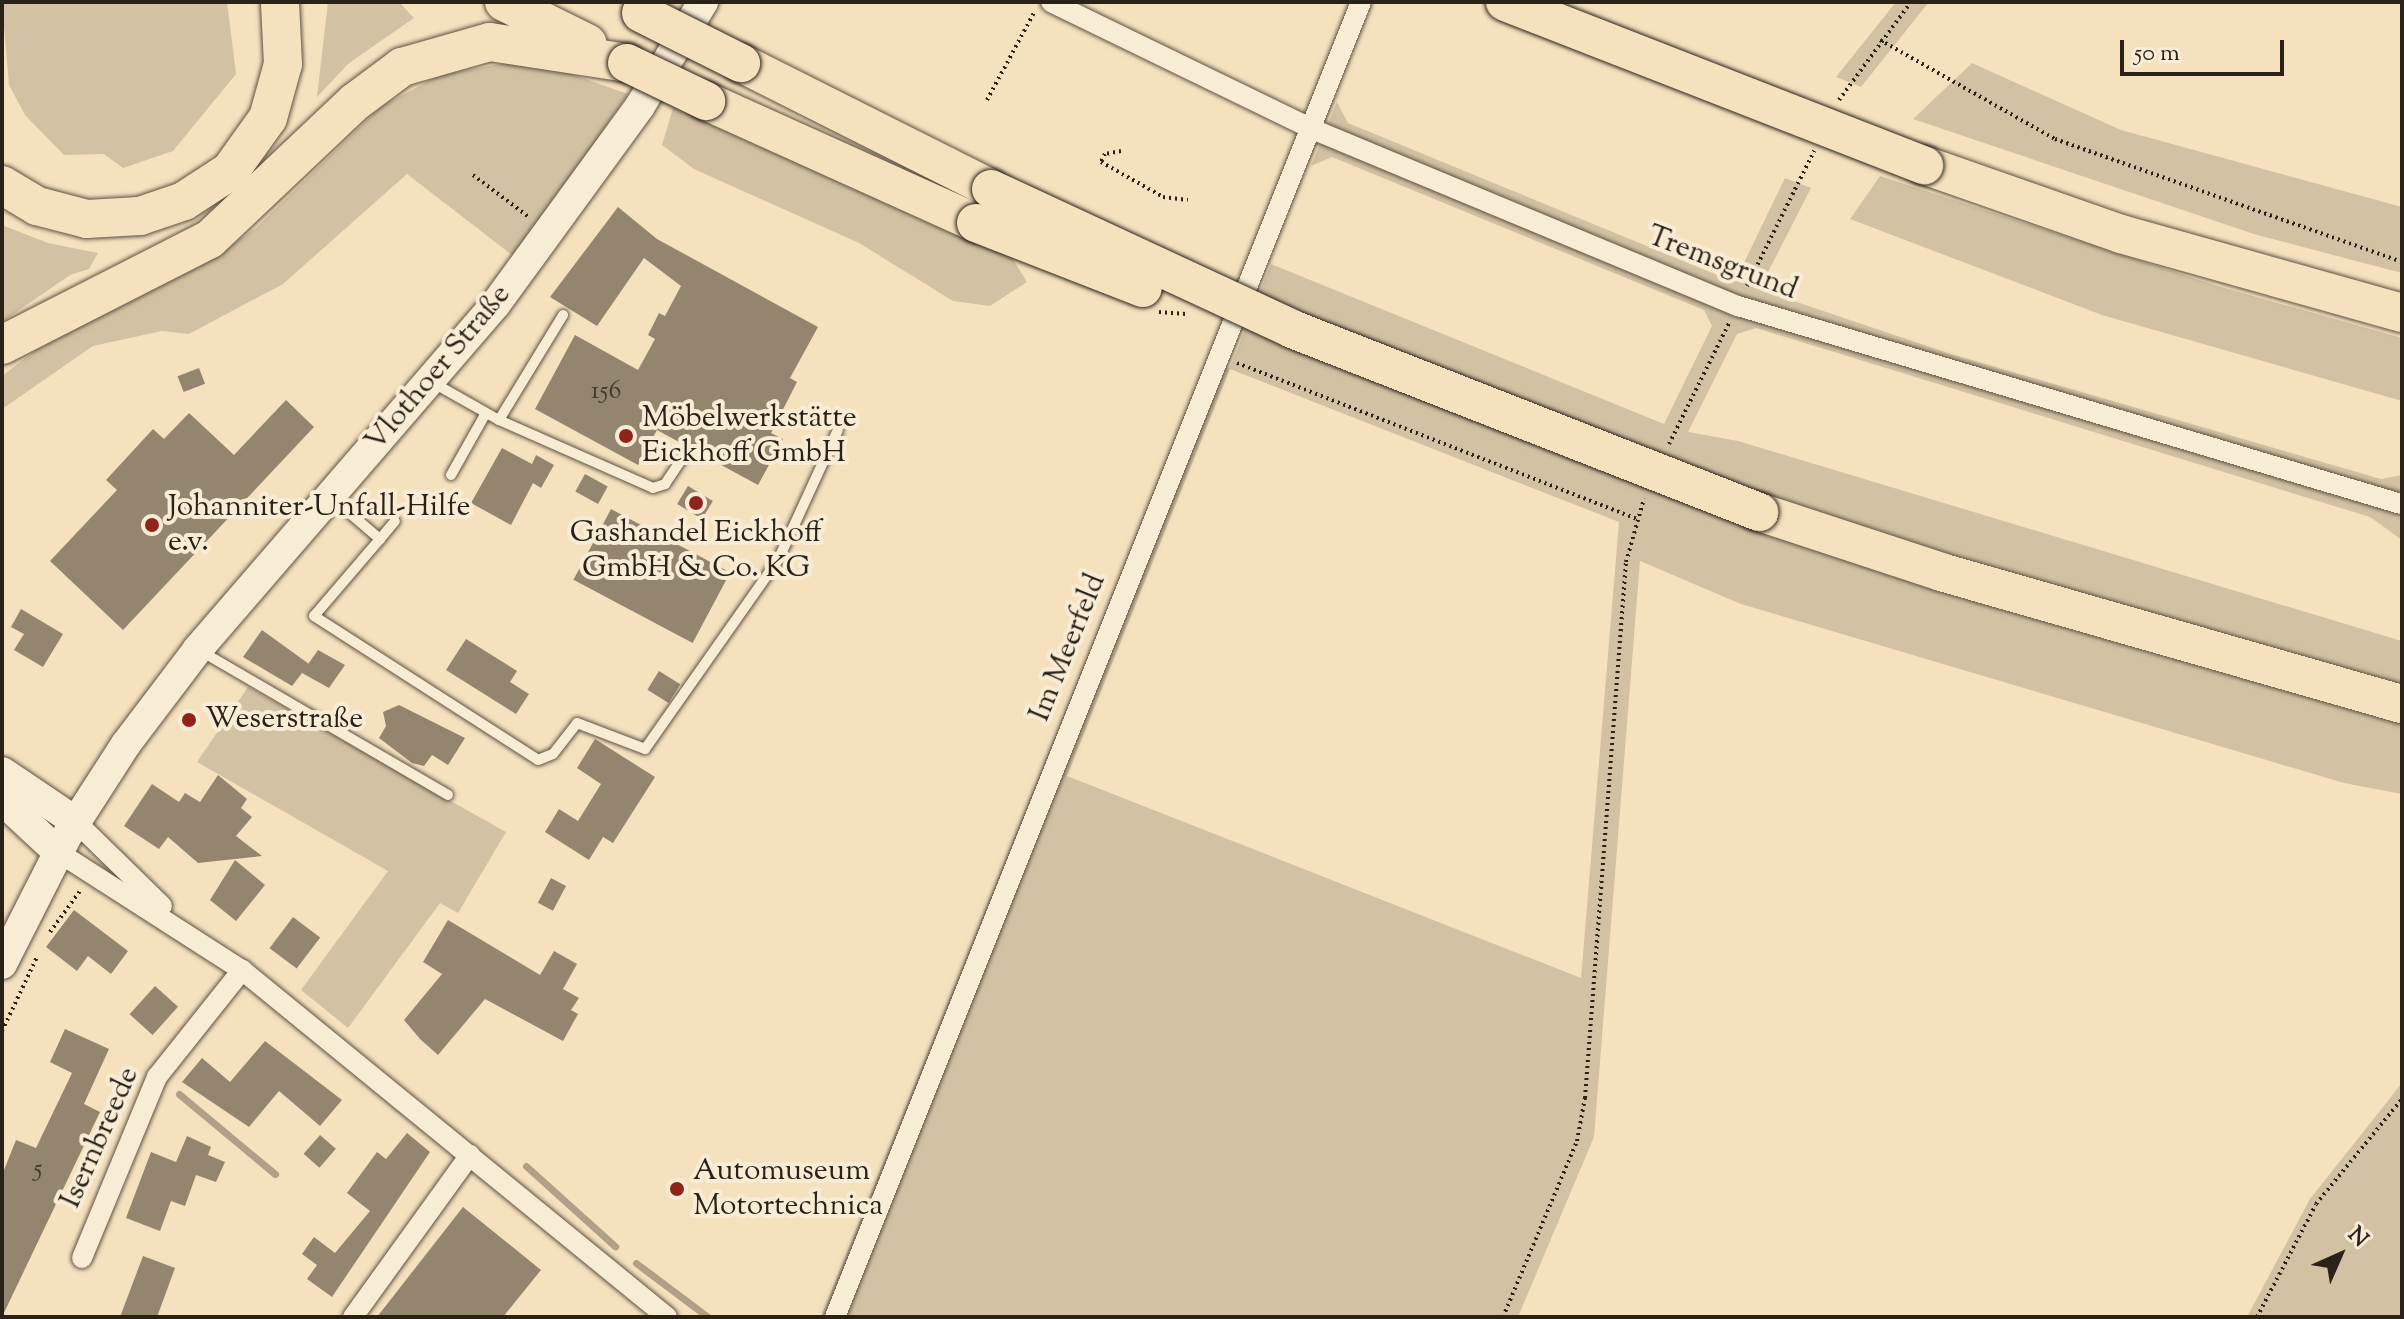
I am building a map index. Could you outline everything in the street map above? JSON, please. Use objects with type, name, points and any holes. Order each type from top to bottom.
[{"type":"highway","points":[[2,185],[37,206],[87,219],[140,216],[184,201],[230,171],[268,118],[283,64],[280,2]]},
{"type":"highway","points":[[504,2],[706,101],[976,223],[1177,301],[1292,329]]},
{"type":"highway","points":[[1505,2],[1924,165],[2121,234],[2402,313]]},
{"type":"highway","points":[[630,7],[991,189],[1292,329],[1759,512],[1941,572],[2402,704]]},
{"type":"highway","points":[[2,345],[210,239],[355,102],[402,67],[490,42],[627,63]]},
{"type":"main road","name":"Vlothoer Straße","points":[[2,964],[76,822],[198,649],[431,381],[547,236],[703,2]]},
{"type":"main road","points":[[2,772],[76,822]]},
{"type":"main road","points":[[2,800],[58,852]]},
{"type":"street","name":"Tremsgrund","points":[[1051,2],[1310,128],[1738,306],[2402,505]]},
{"type":"street","name":"Im Meerfeld","points":[[835,1317],[1361,2]]},
{"type":"street","points":[[76,822],[182,925]]},
{"type":"street","points":[[58,852],[182,925],[242,970],[667,1317]]},
{"type":"street","name":"Isernbreede","points":[[82,1258],[157,1077],[242,970]]},
{"type":"street","points":[[353,1317],[470,1155]]},
{"type":"lane","points":[[499,420],[563,315]]},
{"type":"lane","points":[[431,381],[499,420],[653,488],[665,484],[686,453]]},
{"type":"lane","points":[[451,475],[486,413]]},
{"type":"lane","points":[[395,521],[317,608],[319,620],[538,760],[553,754],[577,723],[645,749],[779,558],[838,430]]},
{"type":"lane","points":[[331,498],[380,539]]},
{"type":"lane","points":[[198,649],[448,795]]},
{"type":"path","points":[[987,100],[1039,2]]},
{"type":"path","points":[[1832,115],[1880,40],[1911,2]]},
{"type":"path","points":[[1880,40],[2055,139],[2402,262]]},
{"type":"path","points":[[1664,453],[1818,142]]},
{"type":"path","points":[[1121,151],[1105,154],[1101,162],[1163,197],[1188,200]]},
{"type":"path","points":[[473,175],[547,236]]},
{"type":"path","points":[[1221,357],[1637,519]]},
{"type":"path","points":[[1503,1317],[1577,1141],[1585,1098],[1626,562],[1646,493]]},
{"type":"path","points":[[2257,1317],[2316,1204],[2402,1099]]},
{"type":"shaded area","points":[[2,2],[227,2],[236,74],[173,151],[123,168],[104,154],[64,155],[25,115],[9,85]]},
{"type":"shaded area","points":[[328,2],[399,2],[414,18],[349,63],[317,97]]},
{"type":"shaded area","points":[[1896,2],[1929,2],[1861,87],[1836,77]]},
{"type":"shaded area","points":[[528,59],[628,94],[516,258],[407,174],[283,284],[189,334],[162,331],[93,346],[2,409],[2,376],[49,340],[204,264],[256,228],[380,107],[440,75]]},
{"type":"shaded area","points":[[1972,63],[2121,130],[2402,207],[2402,273],[2257,235],[1913,119]]},
{"type":"shaded area","points":[[1337,102],[1348,123],[1722,277],[1741,269],[1785,178],[1811,188],[1765,278],[1773,294],[1951,354],[2381,479],[2402,475],[2402,540],[2370,517],[1756,328],[1737,334],[1688,432],[1738,441],[2402,641],[2402,794],[2344,783],[1741,604],[1640,561],[1594,1137],[1518,1317],[821,1317],[1207,359],[1230,368],[1271,264],[1664,424],[1712,326],[1704,310],[1332,157],[1311,166]],"holes":[[[1230,369],[1619,522],[1581,978],[1067,776]]]},
{"type":"shaded area","points":[[673,108],[1008,251],[1027,282],[990,306],[953,301],[859,243],[694,169],[662,145]]},
{"type":"shaded area","points":[[1880,176],[2221,287],[2402,338],[2402,401],[2102,315],[1850,219]]},
{"type":"shaded area","points":[[2,225],[48,243],[98,253],[89,269],[70,275],[2,322]]},
{"type":"shaded area","points":[[248,687],[506,832],[458,913],[440,903],[348,1028],[301,990],[388,871],[197,762]]},
{"type":"shaded area","points":[[2402,1083],[2402,1317],[2247,1317],[2310,1199]]},
{"type":"building","points":[[618,207],[657,239],[818,327],[790,378],[797,382],[771,433],[783,439],[758,485],[657,430],[638,465],[535,409],[575,335],[638,370],[655,339],[648,335],[659,313],[665,316],[681,286],[644,258],[597,326],[550,297]]},
{"type":"building","points":[[199,368],[205,384],[184,392],[178,376]]},
{"type":"building","name":"Johanniter-Unfall-Hilfe e.v.","points":[[286,400],[314,427],[123,630],[50,561],[117,490],[106,480],[153,429],[164,439],[189,413],[234,455]]},
{"type":"building","points":[[502,448],[532,464],[536,455],[554,465],[541,488],[533,483],[511,525],[471,503]]},
{"type":"building","points":[[585,474],[608,487],[598,504],[575,491]]},
{"type":"building","name":"Gashandel Eickhoff GmbH & Co. KG","points":[[688,486],[713,501],[702,519],[677,504]]},
{"type":"building","points":[[611,509],[730,572],[693,643],[573,580]]},
{"type":"building","points":[[21,609],[63,634],[43,667],[14,650],[24,634],[11,627]]},
{"type":"building","points":[[262,630],[309,664],[292,686],[243,657]]},
{"type":"building","points":[[466,639],[517,671],[510,682],[529,694],[516,714],[446,670]]},
{"type":"building","points":[[318,650],[345,665],[329,688],[302,673]]},
{"type":"building","points":[[659,671],[680,684],[669,703],[647,690]]},
{"type":"building","points":[[399,705],[465,738],[448,765],[432,755],[424,766],[412,763],[379,738],[386,726],[383,712]]},
{"type":"building","points":[[595,739],[655,777],[613,843],[603,837],[589,860],[545,832],[559,809],[578,821],[601,784],[577,768]]},
{"type":"building","points":[[218,775],[247,799],[241,808],[252,817],[236,836],[262,856],[198,863],[168,837],[159,849],[124,826],[152,784],[179,802],[185,793],[200,802]]},
{"type":"building","points":[[235,860],[265,885],[236,921],[210,900]]},
{"type":"building","points":[[551,878],[566,886],[553,911],[538,903]]},
{"type":"building","points":[[74,910],[128,951],[111,974],[88,956],[77,971],[46,947]]},
{"type":"building","points":[[293,917],[320,937],[297,969],[270,948]]},
{"type":"building","points":[[448,920],[540,975],[554,951],[577,964],[563,989],[579,998],[571,1010],[578,1014],[563,1041],[485,999],[438,1055],[420,1039],[404,1020],[442,974],[423,962]]},
{"type":"building","points":[[155,986],[178,1007],[153,1035],[130,1014]]},
{"type":"building","points":[[65,1029],[109,1049],[84,1104],[100,1112],[2,1317],[2,1175],[16,1140],[36,1148],[72,1073],[50,1062]]},
{"type":"building","points":[[265,1041],[342,1100],[320,1126],[279,1091],[249,1127],[182,1082],[202,1058],[230,1082]]},
{"type":"building","points":[[407,1133],[430,1152],[332,1297],[307,1279],[317,1265],[302,1254],[314,1237],[335,1253],[370,1211],[347,1193],[377,1152],[386,1159]]},
{"type":"building","points":[[320,1135],[336,1149],[319,1168],[304,1154]]},
{"type":"building","points":[[187,1136],[211,1147],[208,1155],[225,1162],[216,1182],[196,1175],[185,1206],[171,1201],[160,1231],[126,1218],[151,1152],[176,1162]]},
{"type":"building","points":[[463,1207],[541,1270],[503,1317],[377,1317]]},
{"type":"building","points":[[143,1256],[175,1268],[157,1317],[120,1317]]},
{"type":"waterway","points":[[179,1094],[275,1174]]},
{"type":"waterway","points":[[526,1166],[615,1246]]},
{"type":"waterway","points":[[636,1263],[708,1317]]},
{"type":"place","name":"Möbelwerkstätte Eickhoff GmbH","points":[[626,436]]},
{"type":"place","name":"Gashandel Eickhoff GmbH & Co. KG","points":[[696,503]]},
{"type":"place","name":"Johanniter-Unfall-Hilfe e.v.","points":[[152,525]]},
{"type":"place","name":"Weserstraße","points":[[189,720]]},
{"type":"place","name":"Automuseum Motortechnica","points":[[677,1189]]}]
